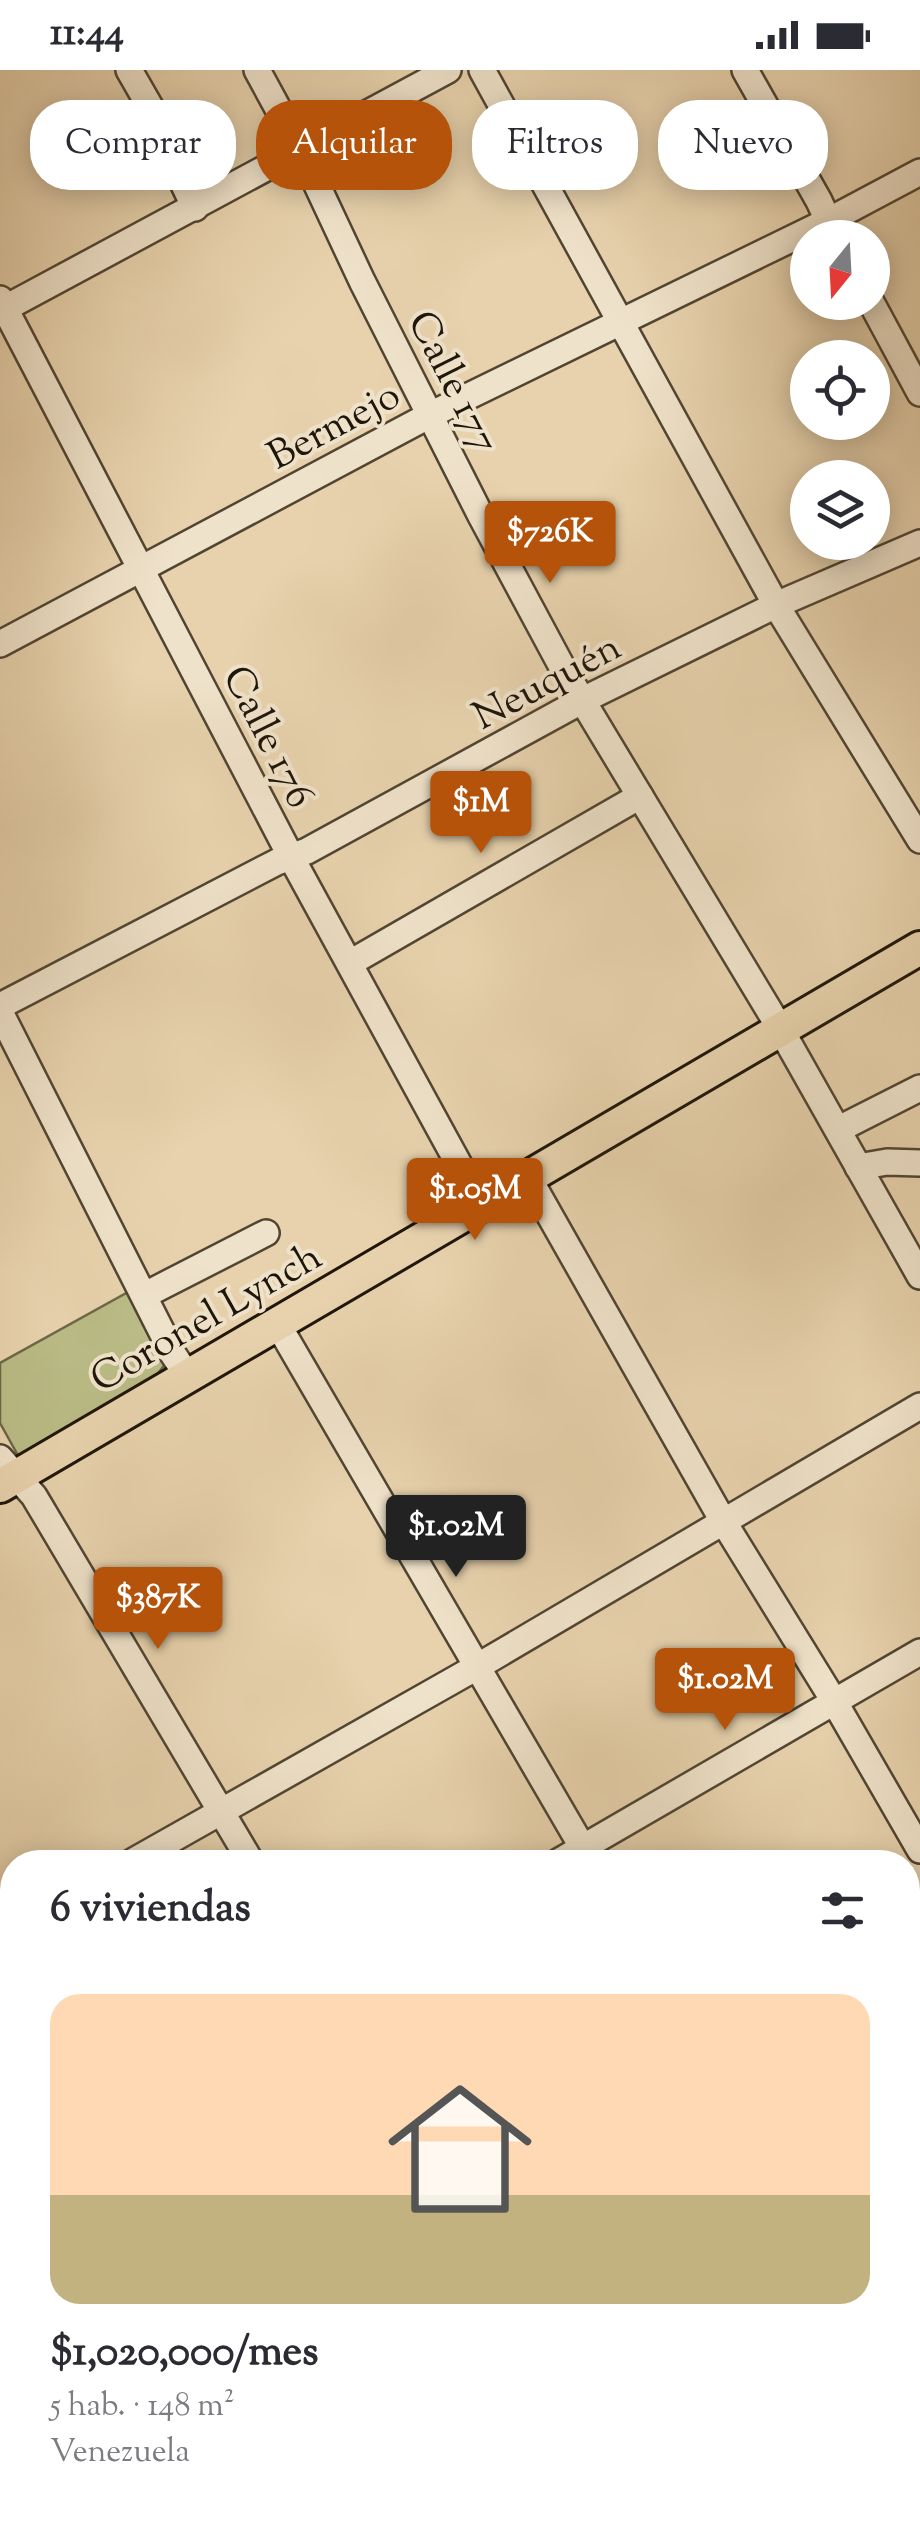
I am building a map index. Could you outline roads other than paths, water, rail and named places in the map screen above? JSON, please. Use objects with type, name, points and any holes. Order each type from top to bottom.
[{"type":"main road","name":"Coronel Lynch","points":[[6,1473],[277,1324],[920,948]]},
{"type":"street","points":[[129,70],[160,124],[194,208]]},
{"type":"street","name":"Calle 177","points":[[257,70],[273,100]]},
{"type":"street","points":[[395,100],[448,70]]},
{"type":"street","points":[[482,70],[776,605],[920,840]]},
{"type":"street","points":[[745,70],[827,220]]},
{"type":"street","name":"Bermejo","points":[[846,220],[920,172]]},
{"type":"street","points":[[2,306],[256,176]]},
{"type":"street","name":"Calle 177","points":[[320,190],[430,415],[561,666],[781,1030],[920,1276]]},
{"type":"street","name":"Bermejo","points":[[0,644],[430,415],[622,322],[790,248]]},
{"type":"street","name":"Calle 176","points":[[2,306],[291,857],[480,1204]]},
{"type":"street","points":[[881,320],[920,393]]},
{"type":"street","name":"Neuquén","points":[[0,1009],[583,700],[776,605],[920,543]]},
{"type":"street","points":[[350,963],[640,796]]},
{"type":"street","points":[[0,1009],[187,1375]]},
{"type":"street","points":[[839,1129],[920,1088]]},
{"type":"street","points":[[858,1167],[887,1162],[920,1163]]},
{"type":"street","points":[[528,1177],[724,1521],[920,1850]]},
{"type":"street","points":[[144,1295],[266,1233]]},
{"type":"street","points":[[277,1324],[583,1850]]},
{"type":"street","points":[[153,1850],[475,1668],[920,1406]]},
{"type":"street","points":[[6,1473],[34,1496],[243,1850]]},
{"type":"street","points":[[597,1850],[834,1701],[920,1652]]}]
